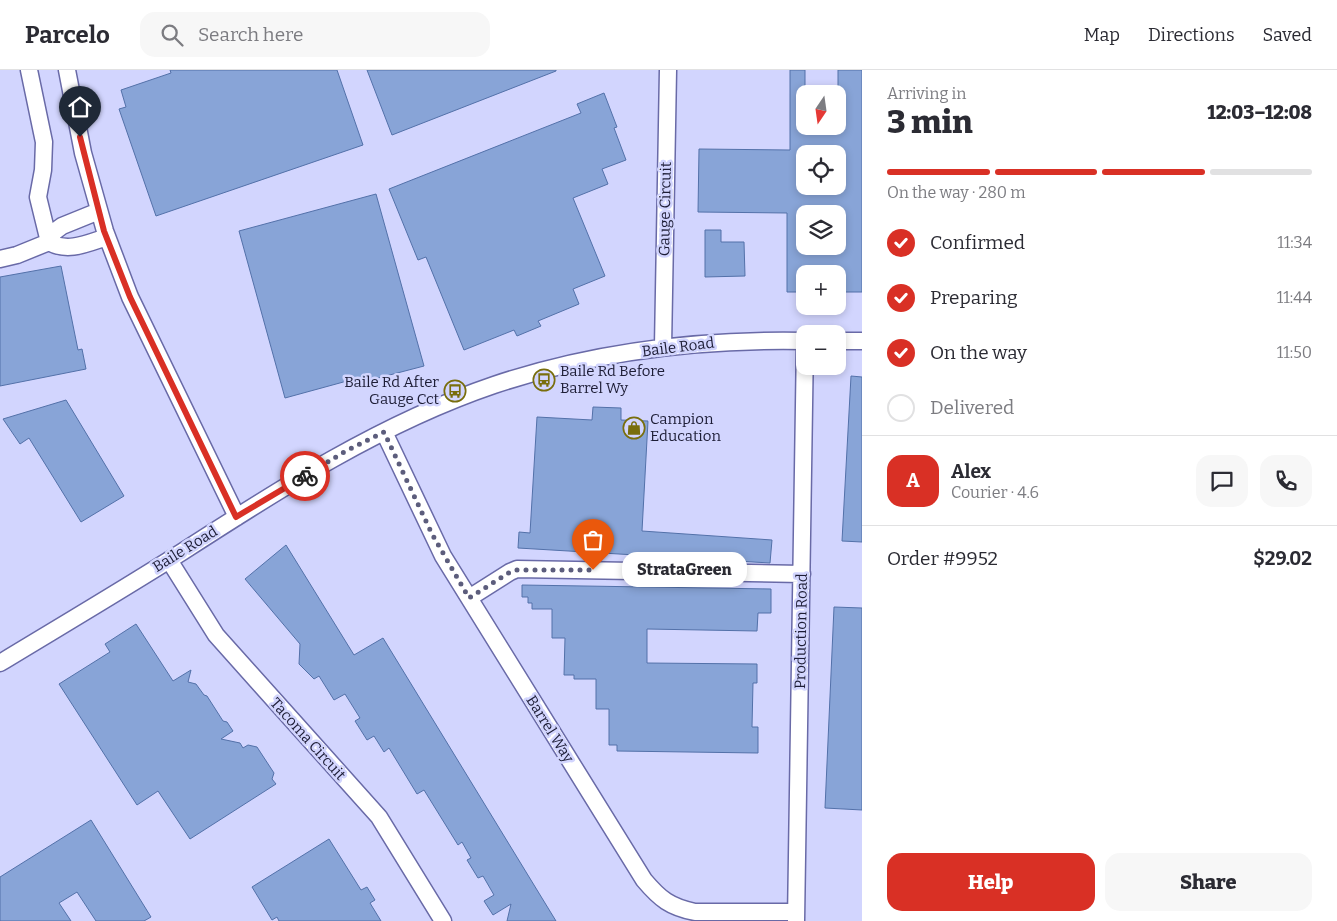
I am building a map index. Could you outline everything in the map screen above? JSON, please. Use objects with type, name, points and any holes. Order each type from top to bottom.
[{"type":"street","points":[[29,70],[44,142],[43,170],[38,197],[49,242],[58,247],[70,248],[107,237]]},
{"type":"street","points":[[67,70],[83,153],[107,237],[130,297],[236,517]]},
{"type":"street","name":"Gauge Circuit","points":[[663,347],[668,70]]},
{"type":"street","points":[[0,259],[18,255],[49,242],[54,232],[62,226],[99,211]]},
{"type":"street","name":"Baile Road","points":[[0,663],[344,452],[440,406],[495,385],[606,356],[663,347],[749,340],[796,341]]},
{"type":"street","points":[[846,341],[862,341]]},
{"type":"street","name":"Production Road","points":[[796,917],[805,375]]},
{"type":"street","name":"Barrel Way","points":[[384,432],[432,534],[469,598],[644,880],[657,895],[680,909],[695,912],[796,917]]},
{"type":"street","name":"Tacoma Circuit","points":[[169,560],[216,635],[379,817],[443,921]]},
{"type":"street","points":[[469,598],[510,572],[517,570],[802,574]]},
{"type":"building","points":[[170,70],[337,70],[363,145],[156,216],[119,109],[126,107],[121,90],[171,73]]},
{"type":"building","points":[[367,70],[556,70],[556,71],[392,135]]},
{"type":"building","points":[[790,70],[805,70],[805,85],[796,85],[796,135],[846,135],[846,85],[838,85],[838,70],[862,70],[862,292],[846,292],[846,265],[796,265],[796,292],[787,292],[787,213],[698,212],[699,149],[790,150]]},
{"type":"building","points":[[604,93],[617,127],[614,128],[626,160],[602,169],[608,184],[573,198],[605,276],[573,289],[579,304],[538,321],[541,326],[517,336],[514,330],[464,350],[426,257],[418,260],[389,189],[581,113],[577,104]]},
{"type":"building","points":[[376,194],[424,366],[359,383],[358,378],[285,398],[239,231]]},
{"type":"building","points":[[705,230],[721,230],[721,242],[744,242],[745,276],[705,277]]},
{"type":"building","points":[[61,266],[78,350],[82,349],[86,369],[0,386],[0,277]]},
{"type":"building","points":[[851,376],[862,377],[862,542],[842,541]]},
{"type":"building","points":[[66,400],[124,496],[81,522],[29,438],[20,444],[3,419]]},
{"type":"building","points":[[593,407],[621,408],[621,420],[648,421],[642,531],[772,540],[770,563],[518,548],[519,532],[530,533],[537,417],[592,420]]},
{"type":"building","points":[[286,545],[354,655],[383,638],[556,921],[507,921],[511,904],[493,915],[484,901],[494,895],[483,876],[478,878],[467,860],[471,858],[462,842],[458,845],[424,790],[417,794],[389,748],[384,752],[374,736],[367,740],[355,721],[360,718],[345,694],[334,700],[319,676],[314,679],[299,664],[300,644],[245,579]]},
{"type":"building","points":[[522,585],[771,589],[771,613],[758,613],[757,631],[647,629],[647,663],[757,664],[757,683],[753,683],[752,727],[758,727],[758,753],[617,751],[617,745],[609,745],[609,709],[596,709],[596,679],[574,679],[574,675],[564,675],[565,638],[552,638],[552,609],[532,609],[532,603],[528,603],[528,597],[522,597]]},
{"type":"building","points":[[834,607],[862,608],[862,810],[825,808]]},
{"type":"building","points":[[136,624],[173,681],[191,670],[188,682],[196,684],[204,695],[207,696],[223,721],[227,722],[233,731],[221,739],[240,743],[243,748],[248,745],[257,747],[274,773],[272,779],[276,784],[190,839],[158,791],[137,805],[59,684],[110,652],[105,644]]},
{"type":"building","points":[[91,820],[151,917],[144,921],[96,921],[77,892],[59,903],[71,921],[0,921],[0,877]]},
{"type":"building","points":[[329,839],[361,890],[367,887],[375,900],[370,903],[381,921],[279,921],[277,917],[272,920],[252,887]]},
{"type":"way so far","points":[[305,476],[344,452],[384,432],[443,556],[469,598],[510,572],[517,570],[593,570]]},
{"type":"place","name":"Baile Rd Before Barrel Wy","points":[[544,380]]},
{"type":"place","name":"Baile Rd After Gauge Cct","points":[[455,391]]},
{"type":"place","name":"Campion Education","points":[[634,428]]},
{"type":"place","name":"StrataGreen","points":[[593,570]]},
{"type":"route","points":[[80,137],[104,231],[130,297],[236,517],[305,476]]}]
